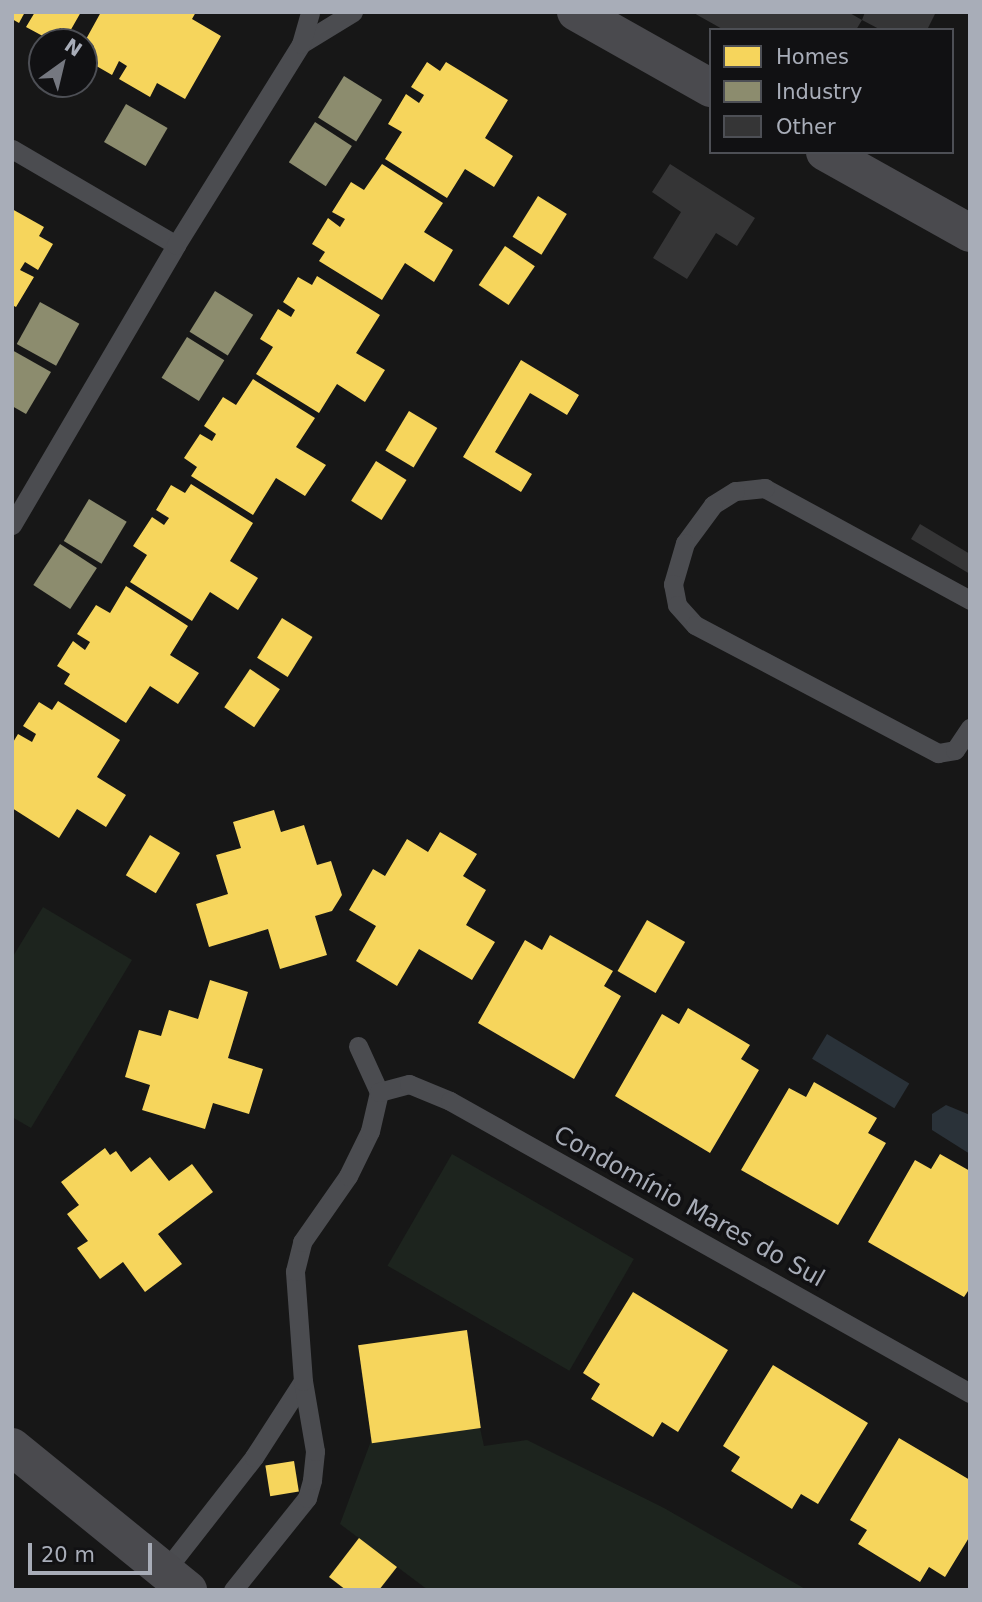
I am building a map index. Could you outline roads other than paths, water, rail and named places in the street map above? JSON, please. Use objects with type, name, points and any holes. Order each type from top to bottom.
[{"type":"main road","points":[[599,18],[709,87]]},
{"type":"main road","points":[[829,154],[970,233]]},
{"type":"main road","points":[[12,1447],[176,1581]]},
{"type":"lane","points":[[12,525],[176,245],[301,44],[310,12]]},
{"type":"lane","points":[[301,44],[354,12]]},
{"type":"lane","points":[[12,149],[176,245]]},
{"type":"lane","points":[[970,600],[765,488],[735,491],[713,505],[685,543],[673,584],[677,605],[695,625],[938,753],[955,750],[970,728]]},
{"type":"lane","points":[[233,1590],[307,1498],[315,1451],[303,1381],[295,1272],[302,1242],[348,1176],[370,1131],[379,1092],[358,1046]]},
{"type":"lane","name":"Condomínio Mares do Sul","points":[[379,1092],[409,1084],[450,1101],[970,1394]]},
{"type":"lane","points":[[176,1581],[303,1381]]}]
